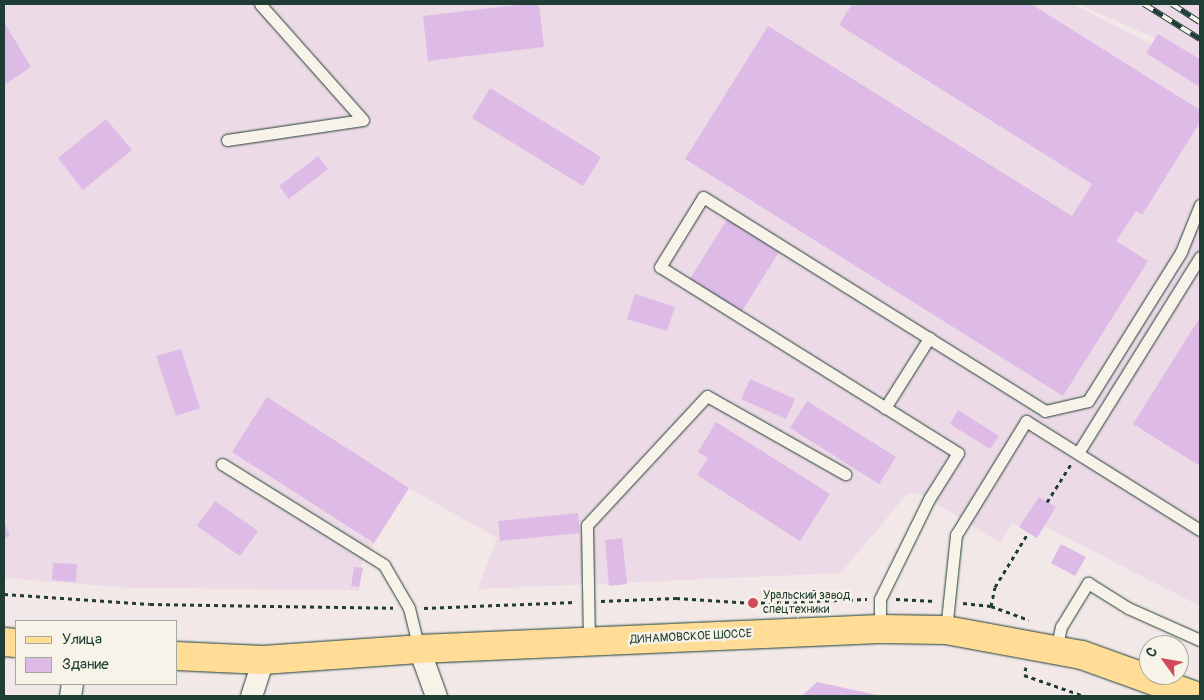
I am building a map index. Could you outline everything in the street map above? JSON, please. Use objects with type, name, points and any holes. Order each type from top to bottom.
[{"type":"main road","name":"ДИНАМОВСКОЕ ШОССЕ","points":[[178,656],[263,660],[419,649],[880,629],[946,630],[1082,655],[1194,696]]},
{"type":"street","points":[[419,649],[436,696]]},
{"type":"street","points":[[251,696],[263,660]]},
{"type":"lane","points":[[227,140],[363,120],[260,4]]},
{"type":"lane","points":[[880,629],[880,599],[929,499],[958,453],[660,267],[703,197],[1045,411],[1088,400],[1181,252],[1200,205]]},
{"type":"lane","points":[[1078,453],[1200,257]]},
{"type":"lane","points":[[885,408],[929,338]]},
{"type":"lane","points":[[589,642],[587,525],[707,396],[845,474]]},
{"type":"lane","points":[[946,630],[956,535],[1026,421],[1200,530]]},
{"type":"lane","points":[[222,464],[384,565],[409,608],[419,649]]},
{"type":"lane","points":[[1056,650],[1061,627],[1088,583],[1128,608],[1200,640]]},
{"type":"path","points":[[1047,502],[1078,453]]},
{"type":"path","points":[[991,606],[995,587],[1028,533]]},
{"type":"shaded area","points":[[4,4],[1073,4],[1200,70],[1200,606],[1044,526],[1037,538],[1013,523],[1000,543],[919,493],[907,494],[841,573],[478,589],[497,538],[409,488],[360,566],[363,568],[359,590],[131,588],[4,578]]},
{"type":"shaded area","points":[[1078,4],[1200,4],[1200,58]]},
{"type":"building","points":[[539,4],[544,47],[428,61],[423,16]]},
{"type":"building","points":[[852,4],[1031,4],[1200,110],[1200,122],[1142,215],[1136,211],[1116,241],[1148,261],[1063,396],[685,159],[768,26],[1072,216],[1092,184],[839,25]]},
{"type":"building","points":[[4,22],[31,67],[4,85]]},
{"type":"building","points":[[1158,34],[1200,59],[1200,87],[1146,53]]},
{"type":"building","points":[[490,88],[601,157],[583,186],[472,118]]},
{"type":"building","points":[[106,119],[132,150],[83,190],[58,158]]},
{"type":"building","points":[[318,156],[328,169],[289,199],[279,186]]},
{"type":"building","points":[[729,216],[781,249],[740,314],[688,282]]},
{"type":"building","points":[[635,294],[675,307],[667,331],[627,319]]},
{"type":"building","points":[[1200,317],[1200,466],[1133,424]]},
{"type":"building","points":[[181,349],[200,408],[176,416],[156,356]]},
{"type":"building","points":[[750,379],[795,399],[786,419],[741,399]]},
{"type":"building","points":[[267,397],[409,488],[374,543],[232,452]]},
{"type":"building","points":[[807,401],[896,457],[879,484],[790,428]]},
{"type":"building","points":[[958,410],[999,436],[990,449],[950,424]]},
{"type":"building","points":[[716,422],[830,494],[800,541],[697,475],[708,458],[698,452]]},
{"type":"building","points":[[1039,497],[1056,507],[1037,538],[1019,527]]},
{"type":"building","points":[[215,501],[258,531],[240,556],[197,526]]},
{"type":"building","points":[[578,513],[580,533],[500,541],[498,521]]},
{"type":"building","points":[[4,522],[10,536],[4,539]]},
{"type":"building","points":[[622,538],[627,584],[609,586],[605,540]]},
{"type":"building","points":[[1061,544],[1086,557],[1075,576],[1051,563]]},
{"type":"building","points":[[53,563],[77,564],[76,582],[52,580]]},
{"type":"building","points":[[354,567],[363,568],[359,587],[351,586]]},
{"type":"building","points":[[817,682],[877,695],[877,696],[802,696]]},
{"type":"railway","points":[[1144,4],[1200,39]]},
{"type":"railway","points":[[1172,4],[1200,22]]},
{"type":"place","name":"Уральский завод спецтехники","points":[[753,603]]}]
